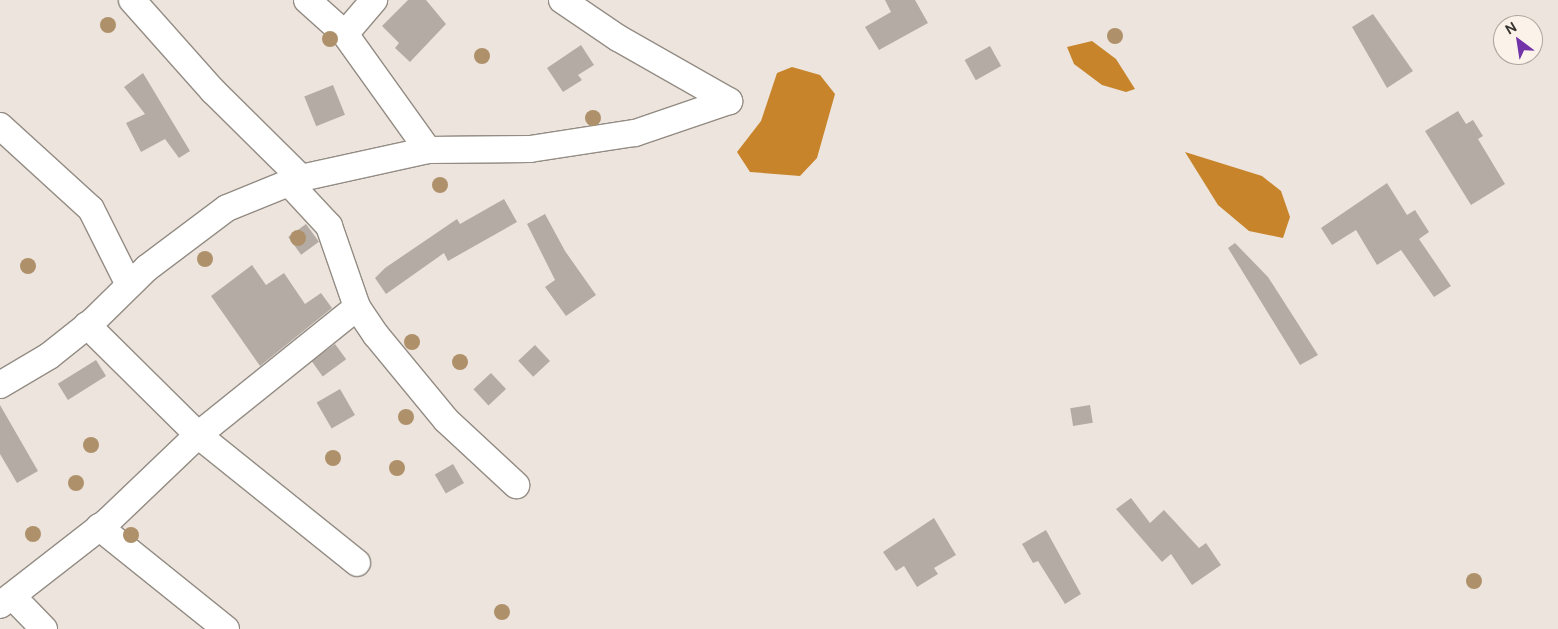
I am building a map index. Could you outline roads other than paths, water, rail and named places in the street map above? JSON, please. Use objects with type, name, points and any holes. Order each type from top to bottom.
[{"type":"street","points":[[132,0],[295,180],[329,226],[357,307],[446,420],[516,485]]},
{"type":"street","points":[[307,0],[345,34],[428,150]]},
{"type":"street","points":[[345,34],[374,0]]},
{"type":"street","points":[[0,385],[49,356],[87,326],[129,285],[227,208],[295,180],[428,150],[530,149],[635,133],[729,100],[618,38],[562,0]]},
{"type":"street","points":[[0,126],[91,209],[129,285]]},
{"type":"street","points":[[44,629],[6,600],[99,527],[198,435],[357,307]]},
{"type":"street","points":[[87,326],[198,435],[357,563]]},
{"type":"street","points":[[99,527],[226,629]]}]
